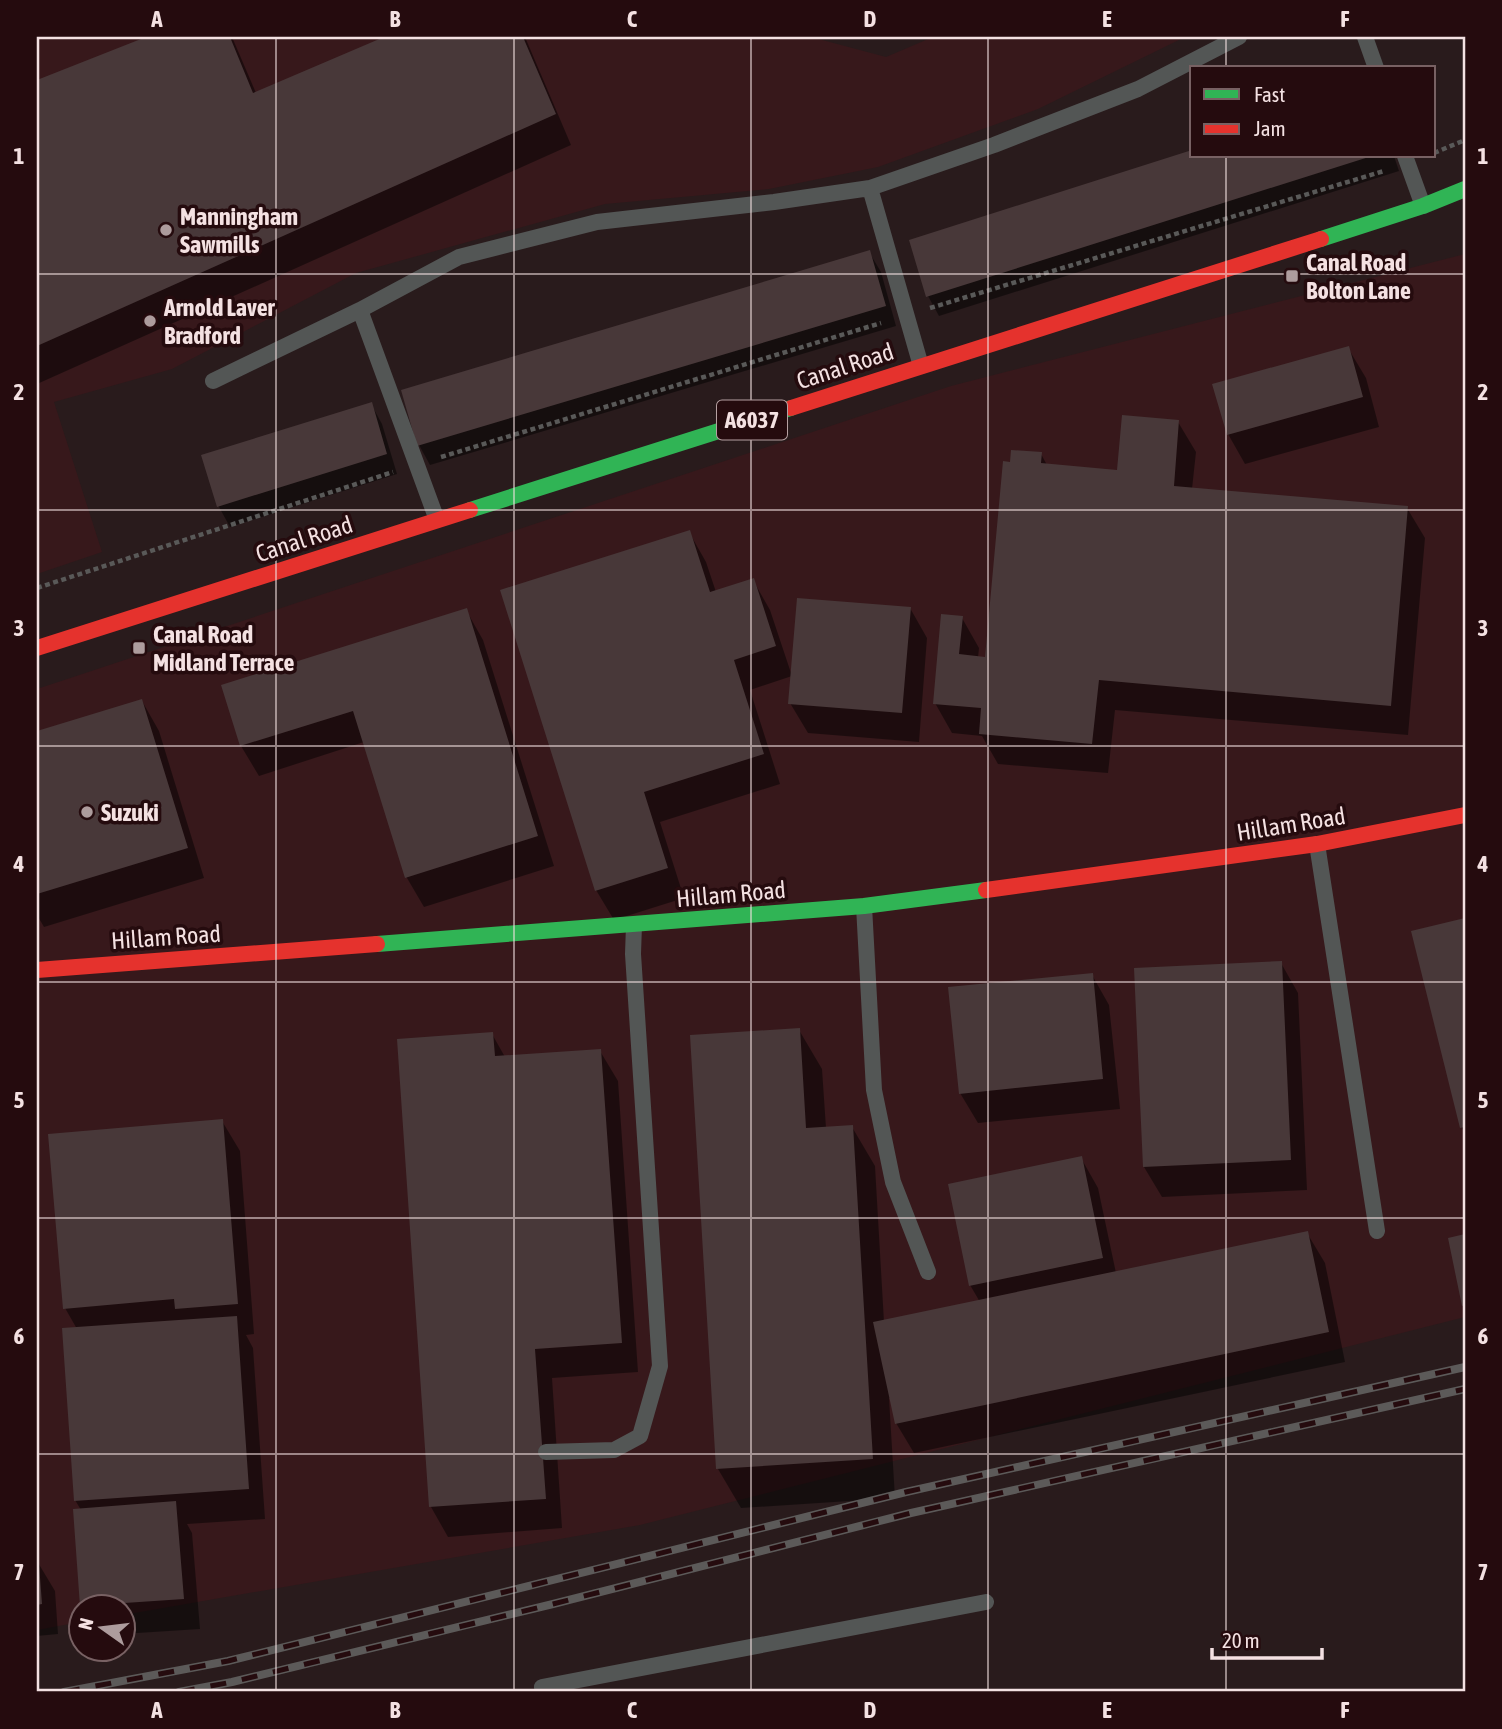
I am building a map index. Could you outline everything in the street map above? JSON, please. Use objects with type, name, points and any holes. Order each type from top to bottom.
[{"type":"main road","name":"Canal Road","points":[[37,648],[1423,206],[1465,189]]},
{"type":"main road","name":"Hillam Road","points":[[37,970],[864,906],[1317,844],[1465,814]]},
{"type":"lane","points":[[213,381],[360,310],[459,257],[597,222],[870,188],[994,145],[1138,89],[1239,37]]},
{"type":"lane","points":[[1365,37],[1375,66]]},
{"type":"lane","points":[[1407,160],[1423,206]]},
{"type":"lane","points":[[870,188],[921,366]]},
{"type":"lane","points":[[360,310],[437,520]]},
{"type":"lane","points":[[1317,844],[1377,1231]]},
{"type":"lane","points":[[864,906],[874,1090],[893,1182],[928,1272]]},
{"type":"lane","points":[[546,1452],[614,1450],[640,1436],[660,1366],[633,954],[634,925]]},
{"type":"lane","points":[[543,1692],[542,1688],[986,1602]]},
{"type":"path","points":[[1436,152],[1465,140]]},
{"type":"path","points":[[37,588],[417,465],[1407,160]]},
{"type":"shaded area","name":"Arnold Laver Bradford","points":[[44,37],[811,37],[886,57],[933,37],[1185,37],[1038,109],[878,167],[769,189],[605,204],[356,273],[172,369],[54,402],[102,552],[37,574],[37,40]]},
{"type":"shaded area","points":[[1465,254],[1465,1317],[640,1525],[136,1613],[136,1592],[66,1592],[66,1625],[37,1630],[37,689],[951,386]]},
{"type":"building","name":"Manningham Sawmills","points":[[146,37],[230,37],[253,93],[384,37],[523,37],[556,114],[37,346],[37,80]]},
{"type":"building","points":[[1190,151],[1190,158],[1366,158],[926,297],[909,240]]},
{"type":"building","points":[[870,250],[886,306],[417,446],[401,390]]},
{"type":"building","points":[[1349,346],[1363,397],[1227,435],[1212,384]]},
{"type":"building","points":[[372,402],[387,454],[217,507],[201,455]]},
{"type":"building","points":[[1122,415],[1179,420],[1174,486],[1408,506],[1391,706],[1099,680],[1092,744],[979,734],[981,708],[933,704],[941,614],[963,616],[959,654],[985,657],[1003,461],[1010,462],[1011,450],[1042,452],[1041,463],[1117,470]]},
{"type":"building","points":[[690,530],[710,592],[754,578],[776,646],[734,660],[764,754],[644,792],[668,868],[595,891],[500,590]]},
{"type":"building","points":[[797,598],[911,607],[902,713],[788,704]]},
{"type":"building","points":[[467,608],[538,836],[405,878],[353,711],[240,746],[221,685]]},
{"type":"building","points":[[142,699],[188,848],[37,894],[37,731]]},
{"type":"building","points":[[1465,918],[1465,1127],[1460,1128],[1411,931]]},
{"type":"building","points":[[1282,961],[1291,1160],[1143,1167],[1134,968]]},
{"type":"building","points":[[1093,973],[1103,1079],[959,1094],[948,987]]},
{"type":"building","points":[[800,1028],[806,1128],[853,1125],[873,1459],[716,1469],[690,1035]]},
{"type":"building","points":[[493,1032],[495,1056],[601,1049],[622,1343],[535,1349],[546,1499],[429,1507],[397,1039]]},
{"type":"building","points":[[223,1119],[238,1304],[175,1309],[174,1299],[63,1309],[48,1134]]},
{"type":"building","points":[[1082,1156],[1103,1258],[969,1286],[948,1184]]},
{"type":"building","points":[[1308,1231],[1329,1332],[895,1424],[873,1322]]},
{"type":"building","points":[[1465,1234],[1465,1305],[1462,1306],[1448,1238]]},
{"type":"building","points":[[237,1316],[249,1489],[74,1501],[62,1328]]},
{"type":"building","points":[[176,1501],[184,1599],[136,1602],[136,1592],[79,1592],[73,1509]]},
{"type":"building","points":[[37,1564],[42,1604],[37,1605]]},
{"type":"railway","points":[[64,1692],[228,1661],[906,1492],[1465,1367]]},
{"type":"railway","points":[[179,1692],[232,1682],[553,1604],[911,1513],[1465,1389]]},
{"type":"traffic: fast","points":[[1321,239],[1423,206],[1465,189]]},
{"type":"traffic: fast","points":[[470,510],[791,408]]},
{"type":"traffic: fast","points":[[377,944],[864,906],[986,890]]},
{"type":"traffic: jam","points":[[791,408],[1321,239]]},
{"type":"traffic: jam","points":[[37,648],[470,510]]},
{"type":"traffic: jam","points":[[986,890],[1317,844],[1465,815]]},
{"type":"traffic: jam","points":[[37,970],[377,944]]},
{"type":"place","name":"Manningham Sawmills","points":[[166,230]]},
{"type":"place","name":"Canal Road Bolton Lane","points":[[1292,276]]},
{"type":"place","name":"Arnold Laver Bradford","points":[[150,321]]},
{"type":"place","name":"Canal Road Midland Terrace","points":[[139,648]]},
{"type":"place","name":"Suzuki","points":[[87,812]]}]
